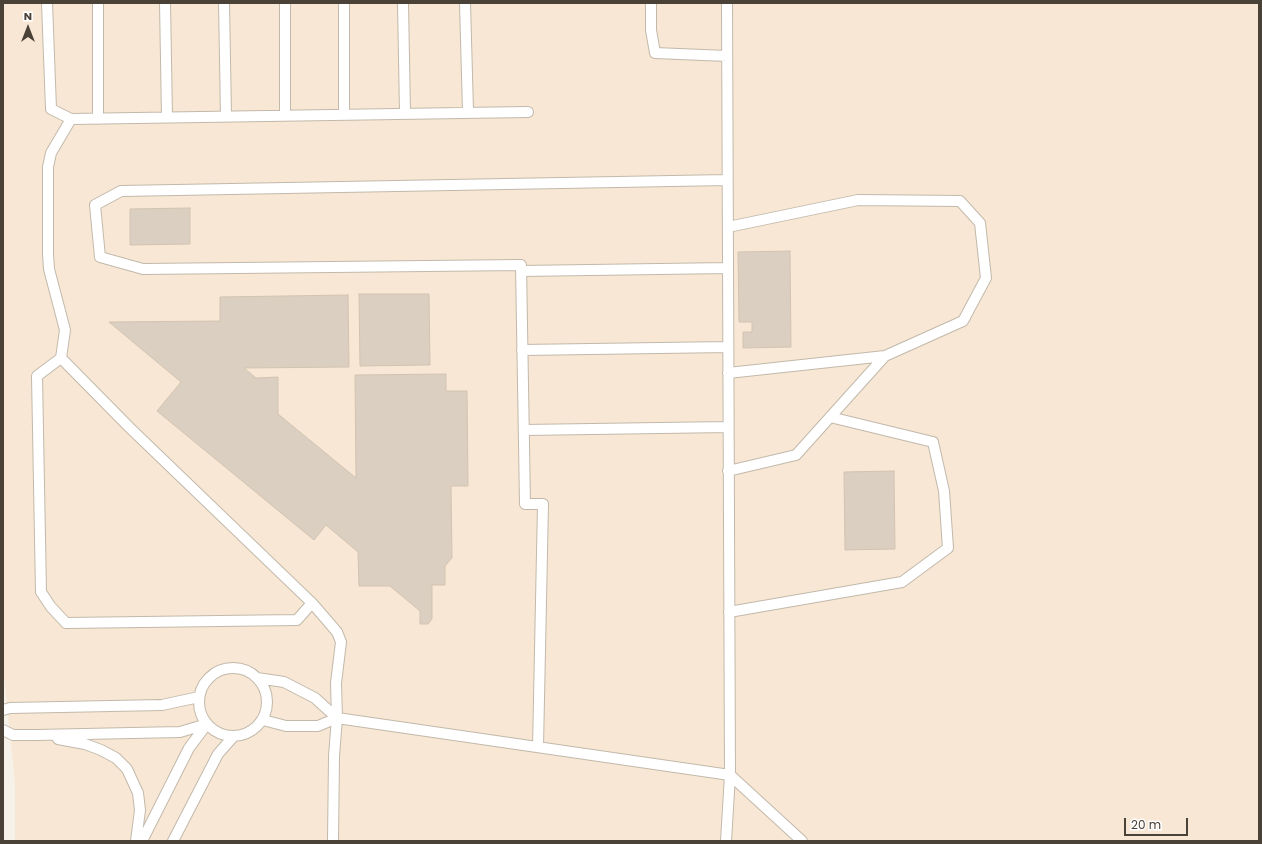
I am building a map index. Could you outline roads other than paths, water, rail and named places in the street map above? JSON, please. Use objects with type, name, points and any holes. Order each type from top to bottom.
[{"type":"lane","points":[[48,3],[50,109],[71,119],[528,112]]},
{"type":"lane","points":[[98,3],[98,119]]},
{"type":"lane","points":[[165,3],[167,117]]},
{"type":"lane","points":[[224,3],[226,116]]},
{"type":"lane","points":[[285,3],[285,115]]},
{"type":"lane","points":[[344,3],[344,114]]},
{"type":"lane","points":[[404,3],[405,113]]},
{"type":"lane","points":[[465,3],[468,112]]},
{"type":"lane","points":[[651,3],[655,53],[727,56]]},
{"type":"lane","points":[[726,841],[730,775],[727,3]]},
{"type":"lane","points":[[71,119],[51,153],[48,167],[49,269],[65,330],[61,358],[37,376],[41,592],[51,607],[66,623],[90,624],[297,620],[312,603]]},
{"type":"lane","points":[[538,747],[543,504],[525,504],[521,265],[143,269],[100,257],[96,205],[120,191],[727,180]]},
{"type":"lane","points":[[728,227],[858,200],[960,201],[980,223],[986,278],[963,321],[885,356],[728,373]]},
{"type":"lane","points":[[521,271],[728,268]]},
{"type":"lane","points":[[522,350],[728,347]]},
{"type":"lane","points":[[728,471],[796,455],[885,356]]},
{"type":"lane","points":[[61,358],[130,428],[312,603],[338,632],[341,642],[336,684],[337,718],[334,756],[333,841]]},
{"type":"lane","points":[[729,612],[902,582],[948,548],[944,491],[933,442],[830,417]]},
{"type":"lane","points":[[524,430],[728,427]]},
{"type":"lane","points":[[227,668],[238,668],[248,671],[257,678],[267,697],[267,709],[263,720],[255,729],[245,735],[233,737],[222,735],[211,729],[204,720],[200,709],[199,697],[202,687],[208,678],[227,668]]},
{"type":"lane","points":[[257,678],[284,682],[315,698],[337,718]]},
{"type":"lane","points":[[3,710],[10,708],[156,706],[199,697]]},
{"type":"lane","points":[[263,720],[286,726],[318,726],[337,718],[730,775],[802,841]]},
{"type":"lane","points":[[3,730],[13,735],[180,732],[207,724]]},
{"type":"lane","points":[[142,841],[188,748],[207,724]]},
{"type":"lane","points":[[36,735],[84,744],[96,748],[116,758],[127,769],[138,793],[140,810],[136,841]]},
{"type":"lane","points":[[173,841],[218,754],[233,737]]}]
